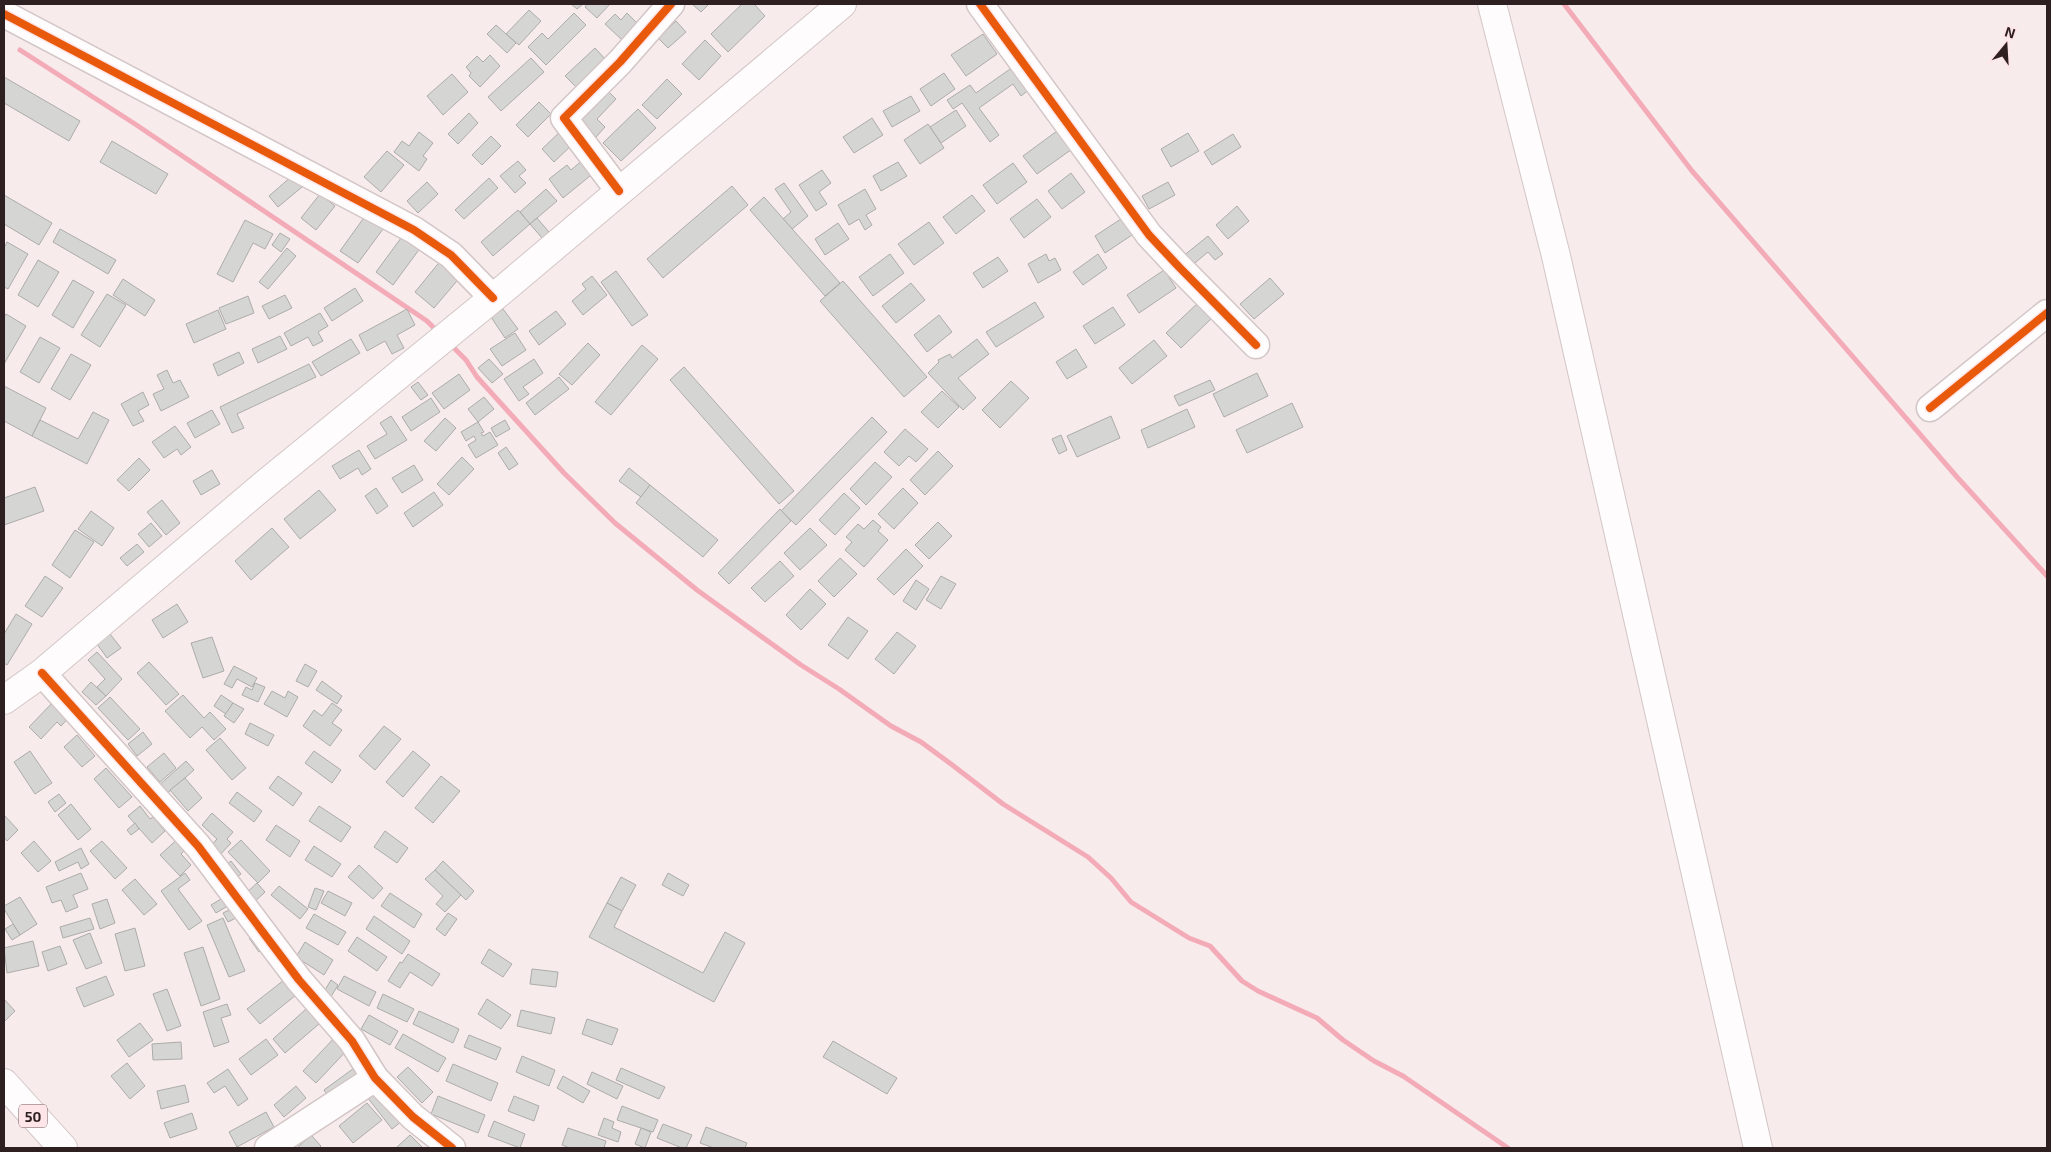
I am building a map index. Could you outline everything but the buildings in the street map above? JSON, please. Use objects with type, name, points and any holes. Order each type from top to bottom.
[{"type":"main road","points":[[4,700],[42,673],[265,484],[493,298],[842,4]]},
{"type":"main road","points":[[1492,4],[1558,266],[1758,1148]]},
{"type":"main road","name":"50","points":[[4,1083],[63,1148]]},
{"type":"street","points":[[619,191],[564,118],[620,62],[671,4]]},
{"type":"street","points":[[980,4],[1149,235],[1256,345]]},
{"type":"street","points":[[4,14],[414,230],[452,255],[493,298]]},
{"type":"street","points":[[1930,408],[2047,313]]},
{"type":"street","points":[[42,673],[198,846],[299,980],[352,1041],[375,1078],[413,1117],[452,1148]]},
{"type":"street","points":[[268,1148],[375,1078]]},
{"type":"waterway","points":[[1564,4],[1692,171],[1957,477],[2047,576]]},
{"type":"waterway","points":[[20,50],[135,124],[427,321],[438,332]]},
{"type":"waterway","points":[[449,343],[466,360],[477,377],[564,473],[615,523],[697,590],[801,665],[891,726],[921,742],[1003,804],[1088,857],[1111,878],[1131,902],[1189,938],[1210,946],[1242,981],[1258,991],[1317,1018],[1343,1040],[1374,1061],[1403,1076],[1508,1148]]},
{"type":"cycle path","points":[[619,191],[564,118],[620,62],[671,4]]},
{"type":"cycle path","points":[[980,4],[1149,235],[1256,345]]},
{"type":"cycle path","points":[[4,14],[414,230],[451,255],[493,298]]},
{"type":"cycle path","points":[[1930,408],[2047,313]]},
{"type":"cycle path","points":[[42,673],[198,846],[299,980],[352,1041],[375,1078],[413,1117],[452,1148]]}]
